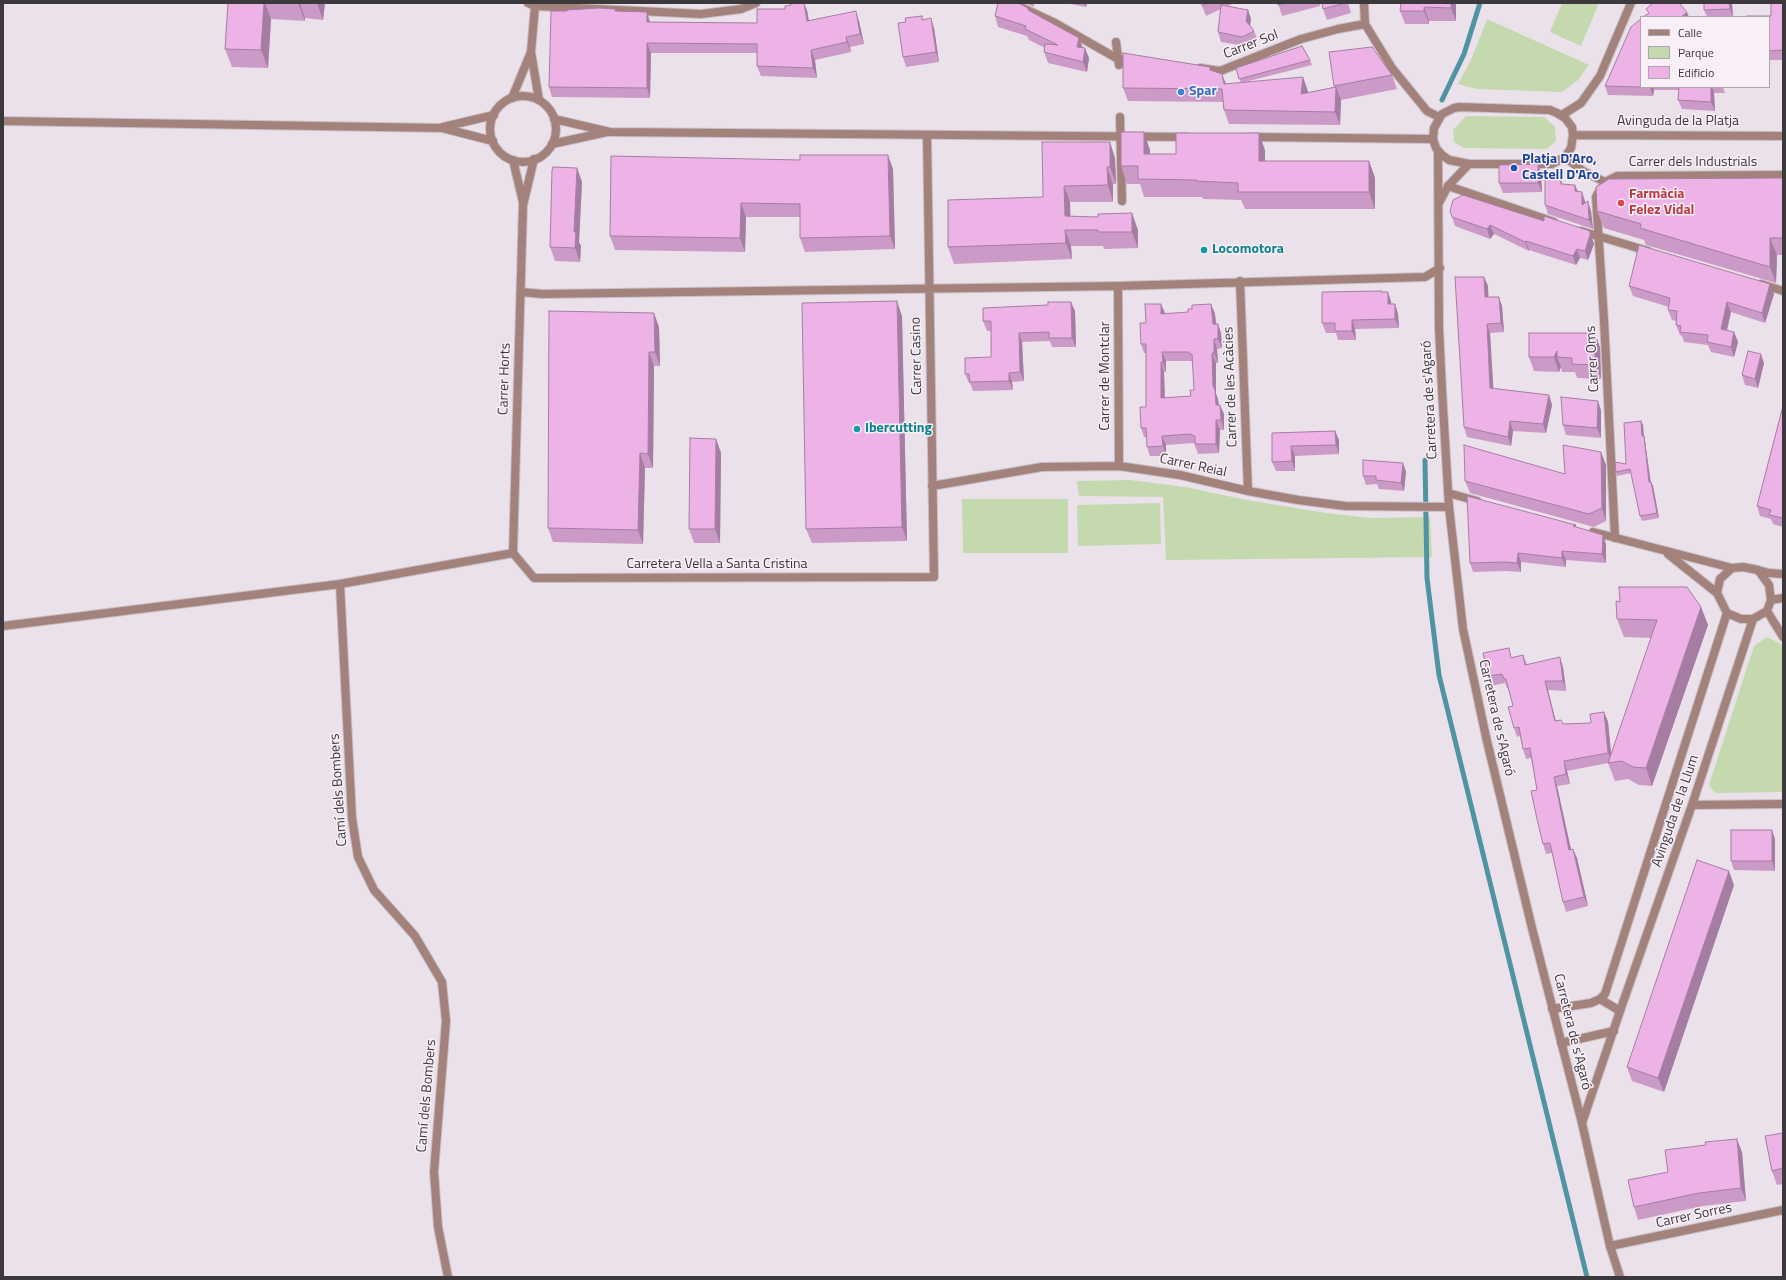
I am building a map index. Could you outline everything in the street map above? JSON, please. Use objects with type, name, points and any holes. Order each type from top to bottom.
[{"type":"street","points":[[539,100],[531,52],[532,4],[701,14],[741,8],[756,3]]},
{"type":"street","points":[[1012,3],[1055,23],[1118,62],[1140,62]]},
{"type":"street","points":[[1364,3],[1366,24],[1392,68],[1427,111],[1439,117]]},
{"type":"street","points":[[1562,115],[1581,103],[1600,76],[1631,3]]},
{"type":"street","name":"Carrer Sol","points":[[1191,67],[1220,71],[1301,39],[1338,29],[1366,24]]},
{"type":"street","points":[[1116,42],[1118,62]]},
{"type":"street","points":[[512,98],[531,52]]},
{"type":"street","points":[[526,96],[539,100],[547,106],[554,118],[556,132],[552,144],[545,153],[534,159],[524,161],[513,160],[501,153],[493,141],[491,128],[494,115],[501,105],[512,98],[526,96]]},
{"type":"street","points":[[1459,107],[1550,110],[1562,115],[1570,124],[1573,135],[1571,148],[1565,157],[1552,164],[1469,164],[1449,160],[1438,151],[1433,139],[1434,128],[1439,117],[1446,111],[1459,107]]},
{"type":"street","points":[[442,128],[494,115]]},
{"type":"street","points":[[1120,117],[1122,201]]},
{"type":"street","points":[[554,118],[610,132]]},
{"type":"street","points":[[3,121],[442,128],[493,141]]},
{"type":"street","points":[[552,144],[610,132],[1199,137]]},
{"type":"street","name":"Carrer Casino","points":[[927,135],[934,577]]},
{"type":"street","name":"Avinguda de la Platja","points":[[1573,135],[1783,136]]},
{"type":"street","points":[[1238,137],[1433,139]]},
{"type":"street","name":"Carretera de s'Agaró","points":[[1438,151],[1440,268],[1439,328],[1449,507],[1458,587],[1471,667],[1530,921],[1582,1123],[1610,1246],[1620,1277]]},
{"type":"street","points":[[1565,157],[1583,171],[1605,182]]},
{"type":"street","name":"Carrer Horts","points":[[513,553],[523,205],[534,159]]},
{"type":"street","name":"Carrer Horts","points":[[513,160],[523,205]]},
{"type":"street","points":[[1439,204],[1448,186],[1469,164]]},
{"type":"street","name":"Carrer dels Industrials","points":[[1605,182],[1617,176],[1783,175]]},
{"type":"street","name":"Carrer Oms","points":[[1605,182],[1596,197],[1615,538]]},
{"type":"street","points":[[1448,186],[1561,224]]},
{"type":"street","points":[[1576,229],[1653,253]]},
{"type":"street","points":[[521,292],[542,294],[1118,286],[1240,281],[1425,277],[1440,268]]},
{"type":"street","name":"Carrer de les Acàcies","points":[[1240,281],[1248,491]]},
{"type":"street","points":[[1752,282],[1783,291]]},
{"type":"street","name":"Carrer de Montclar","points":[[1118,286],[1119,466]]},
{"type":"street","name":"Carrer Reial","points":[[932,486],[1042,467],[1119,466],[1180,475],[1248,491],[1345,506],[1449,507]]},
{"type":"street","points":[[1448,493],[1486,503]]},
{"type":"street","points":[[1584,530],[1732,568],[1743,567],[1769,573],[1783,574]]},
{"type":"street","points":[[1665,552],[1717,593],[1727,613],[1741,619],[1754,619],[1767,611],[1771,600],[1769,585],[1758,570]]},
{"type":"street","points":[[3,626],[340,584],[513,553]]},
{"type":"street","name":"Carretera Vella a Santa Cristina","points":[[513,553],[534,578],[934,577]]},
{"type":"street","points":[[1717,593],[1720,579],[1732,568]]},
{"type":"street","name":"Camí dels Bombers","points":[[340,584],[352,818],[358,857],[374,890],[415,936],[442,982],[446,1021],[434,1172],[438,1227],[448,1277]]},
{"type":"street","points":[[1771,600],[1783,598]]},
{"type":"street","points":[[1767,611],[1783,637]]},
{"type":"street","name":"Avinguda de la Llum","points":[[1600,999],[1605,994],[1727,613]]},
{"type":"street","name":"Avinguda de la Llum","points":[[1582,1123],[1692,805],[1754,619]]},
{"type":"street","points":[[1692,805],[1783,804]]},
{"type":"street","points":[[1552,1009],[1591,1003],[1600,999],[1620,1010]]},
{"type":"street","points":[[1561,1043],[1614,1031]]},
{"type":"street","name":"Carrer Sorres","points":[[1610,1246],[1783,1210]]},
{"type":"green space","points":[[1562,3],[1599,3],[1581,46],[1550,32]]},
{"type":"green space","points":[[1487,19],[1589,65],[1578,80],[1562,92],[1477,89],[1458,84],[1471,60]]},
{"type":"green space","points":[[1466,116],[1544,117],[1555,127],[1556,141],[1547,149],[1464,148],[1454,142],[1453,130]]},
{"type":"green space","points":[[1130,480],[1185,487],[1247,500],[1326,513],[1370,518],[1430,517],[1432,557],[1166,560],[1163,497],[1079,496],[1077,481]]},
{"type":"green space","points":[[962,499],[1068,499],[1068,553],[963,553]]},
{"type":"green space","points":[[1160,503],[1161,544],[1078,546],[1077,505]]},
{"type":"green space","points":[[1767,637],[1781,644],[1783,648],[1783,792],[1715,793],[1709,785],[1754,646]]},
{"type":"building","points":[[228,3],[264,3],[261,50],[225,49]]},
{"type":"building","points":[[791,3],[804,3],[807,21],[856,11],[860,34],[846,37],[847,42],[811,50],[813,68],[757,66],[757,44],[647,43],[647,88],[549,87],[551,11],[599,8],[615,9],[615,11],[647,12],[647,22],[757,23],[757,9],[785,9],[785,6],[791,5]]},
{"type":"building","points":[[998,3],[1018,3],[1079,38],[1077,47],[1085,48],[1083,62],[1044,52],[1045,44],[1058,45],[1025,29],[1026,26],[995,16]]},
{"type":"building","points":[[1322,3],[1345,3],[1323,9]]},
{"type":"building","points":[[1401,3],[1451,3],[1451,8],[1424,7],[1424,11],[1400,11]]},
{"type":"building","points":[[1653,3],[1679,3],[1687,12],[1682,16],[1644,16],[1649,13],[1646,9]]},
{"type":"building","points":[[1704,3],[1729,3],[1730,9],[1704,10]]},
{"type":"building","points":[[1771,3],[1783,3],[1783,50],[1770,51]]},
{"type":"building","points":[[1221,5],[1248,10],[1246,21],[1254,31],[1242,37],[1218,32]]},
{"type":"building","points":[[922,16],[922,20],[931,18],[936,52],[903,57],[898,23],[906,22],[905,18]]},
{"type":"building","points":[[1640,20],[1640,87],[1605,86],[1631,27]]},
{"type":"building","points":[[1302,46],[1310,60],[1239,79],[1236,68]]},
{"type":"building","points":[[1372,47],[1392,75],[1334,86],[1329,52]]},
{"type":"building","points":[[1123,53],[1210,67],[1210,70],[1222,74],[1224,84],[1303,77],[1301,94],[1336,87],[1335,112],[1224,110],[1222,89],[1123,88]]},
{"type":"building","points":[[1679,88],[1711,88],[1711,102],[1678,100]]},
{"type":"building","points":[[1121,132],[1144,132],[1144,154],[1176,154],[1176,133],[1259,133],[1259,161],[1369,161],[1369,192],[1238,192],[1238,183],[1197,180],[1138,179],[1138,166],[1121,166]]},
{"type":"building","points":[[1042,142],[1110,142],[1110,167],[1107,167],[1108,185],[1064,186],[1065,216],[1098,217],[1098,214],[1132,213],[1132,232],[1065,230],[1066,243],[948,247],[948,200],[1043,197]]},
{"type":"building","points":[[800,155],[888,155],[890,236],[800,238],[800,204],[741,203],[740,238],[610,236],[611,156],[800,160]]},
{"type":"building","points":[[1538,164],[1538,183],[1499,183],[1499,165]]},
{"type":"building","points":[[553,167],[577,168],[574,232],[576,232],[575,248],[550,247]]},
{"type":"building","points":[[1783,178],[1783,238],[1770,238],[1770,267],[1640,228],[1641,224],[1597,211],[1596,187],[1609,179]]},
{"type":"building","points":[[1545,179],[1561,180],[1561,184],[1575,185],[1575,191],[1582,192],[1582,205],[1588,201],[1589,220],[1545,205]]},
{"type":"building","points":[[1463,195],[1544,221],[1544,216],[1590,231],[1585,251],[1577,249],[1573,256],[1526,241],[1525,242],[1490,225],[1487,229],[1452,217],[1450,211],[1453,200]]},
{"type":"building","points":[[1639,245],[1770,284],[1762,313],[1727,302],[1721,329],[1734,332],[1731,347],[1707,342],[1708,335],[1680,332],[1681,326],[1676,325],[1677,311],[1668,310],[1670,298],[1629,286]]},
{"type":"building","points":[[1455,277],[1484,277],[1485,297],[1499,297],[1501,323],[1487,324],[1490,388],[1549,395],[1543,424],[1510,421],[1508,437],[1464,427]]},
{"type":"building","points":[[1322,292],[1388,292],[1388,304],[1395,304],[1395,319],[1352,320],[1352,331],[1335,331],[1335,323],[1322,323]]},
{"type":"building","name":"Ibercutting","points":[[897,301],[902,527],[806,529],[802,303]]},
{"type":"building","points":[[1048,302],[1071,302],[1072,338],[1049,338],[1049,332],[1019,333],[1020,372],[1009,373],[1009,381],[970,382],[969,374],[965,374],[965,358],[991,357],[991,321],[983,321],[983,308],[1048,305]]},
{"type":"building","points":[[1145,304],[1161,304],[1161,314],[1188,312],[1188,309],[1192,309],[1192,305],[1211,304],[1213,324],[1218,324],[1218,339],[1214,339],[1214,353],[1212,353],[1213,386],[1215,390],[1216,405],[1220,405],[1221,420],[1216,420],[1216,444],[1195,444],[1195,436],[1191,434],[1162,436],[1163,446],[1147,447],[1146,428],[1141,428],[1140,407],[1146,407],[1146,344],[1141,344],[1140,323],[1146,323]],"holes":[[[1162,352],[1189,352],[1189,354],[1192,354],[1194,390],[1190,390],[1191,396],[1161,398],[1161,362],[1163,362]]]},
{"type":"building","points":[[549,311],[654,313],[655,352],[649,352],[648,454],[640,453],[638,530],[548,528]]},
{"type":"building","points":[[1529,333],[1595,333],[1595,365],[1572,364],[1572,358],[1557,357],[1557,351],[1554,357],[1529,357]]},
{"type":"building","points":[[1748,351],[1761,354],[1755,379],[1742,375]]},
{"type":"building","points":[[1561,397],[1598,401],[1597,428],[1563,425]]},
{"type":"building","points":[[1783,406],[1783,518],[1769,515],[1771,510],[1757,506]]},
{"type":"building","points":[[1641,421],[1649,482],[1651,482],[1657,513],[1640,516],[1630,469],[1616,472],[1615,462],[1626,464],[1624,423]]},
{"type":"building","points":[[1335,431],[1336,445],[1291,446],[1292,461],[1272,462],[1272,433]]},
{"type":"building","points":[[690,438],[716,439],[715,529],[689,529]]},
{"type":"building","points":[[1464,445],[1565,474],[1563,445],[1601,452],[1602,508],[1589,514],[1465,481]]},
{"type":"building","points":[[1363,460],[1403,463],[1401,483],[1376,480],[1376,476],[1363,476]]},
{"type":"building","points":[[1467,496],[1576,525],[1573,526],[1603,535],[1602,554],[1562,551],[1562,558],[1518,553],[1517,563],[1470,563]]},
{"type":"building","points":[[1619,587],[1687,587],[1701,607],[1646,768],[1633,767],[1622,761],[1608,763],[1657,620],[1617,619],[1616,601],[1620,602]]},
{"type":"building","points":[[1509,648],[1511,658],[1523,655],[1525,665],[1560,657],[1563,681],[1545,681],[1555,721],[1561,720],[1563,724],[1591,723],[1590,714],[1604,712],[1608,753],[1564,761],[1566,774],[1554,777],[1569,850],[1573,849],[1584,897],[1563,902],[1550,843],[1543,844],[1531,791],[1537,790],[1530,748],[1523,749],[1519,727],[1514,728],[1508,707],[1513,706],[1506,679],[1504,679],[1502,674],[1488,676],[1483,653]]},
{"type":"building","points":[[1731,830],[1772,830],[1772,861],[1731,861]]},
{"type":"building","points":[[1697,860],[1729,871],[1658,1078],[1627,1067]]},
{"type":"building","points":[[1783,1133],[1783,1168],[1772,1171],[1765,1136]]},
{"type":"building","points":[[1737,1139],[1741,1188],[1699,1193],[1634,1207],[1628,1180],[1668,1172],[1665,1150],[1706,1145],[1705,1142]]},
{"type":"waterway","points":[[1442,100],[1464,54],[1480,3]]},
{"type":"waterway","points":[[1425,460],[1427,578],[1439,675],[1587,1277]]},
{"type":"place","name":"Spar","points":[[1181,92]]},
{"type":"place","name":"Platja D'Aro, Castell D'Aro","points":[[1514,168]]},
{"type":"place","name":"Farmàcia Felez Vidal","points":[[1621,203]]},
{"type":"place","name":"Locomotora","points":[[1204,250]]},
{"type":"place","name":"Ibercutting","points":[[857,429]]}]
